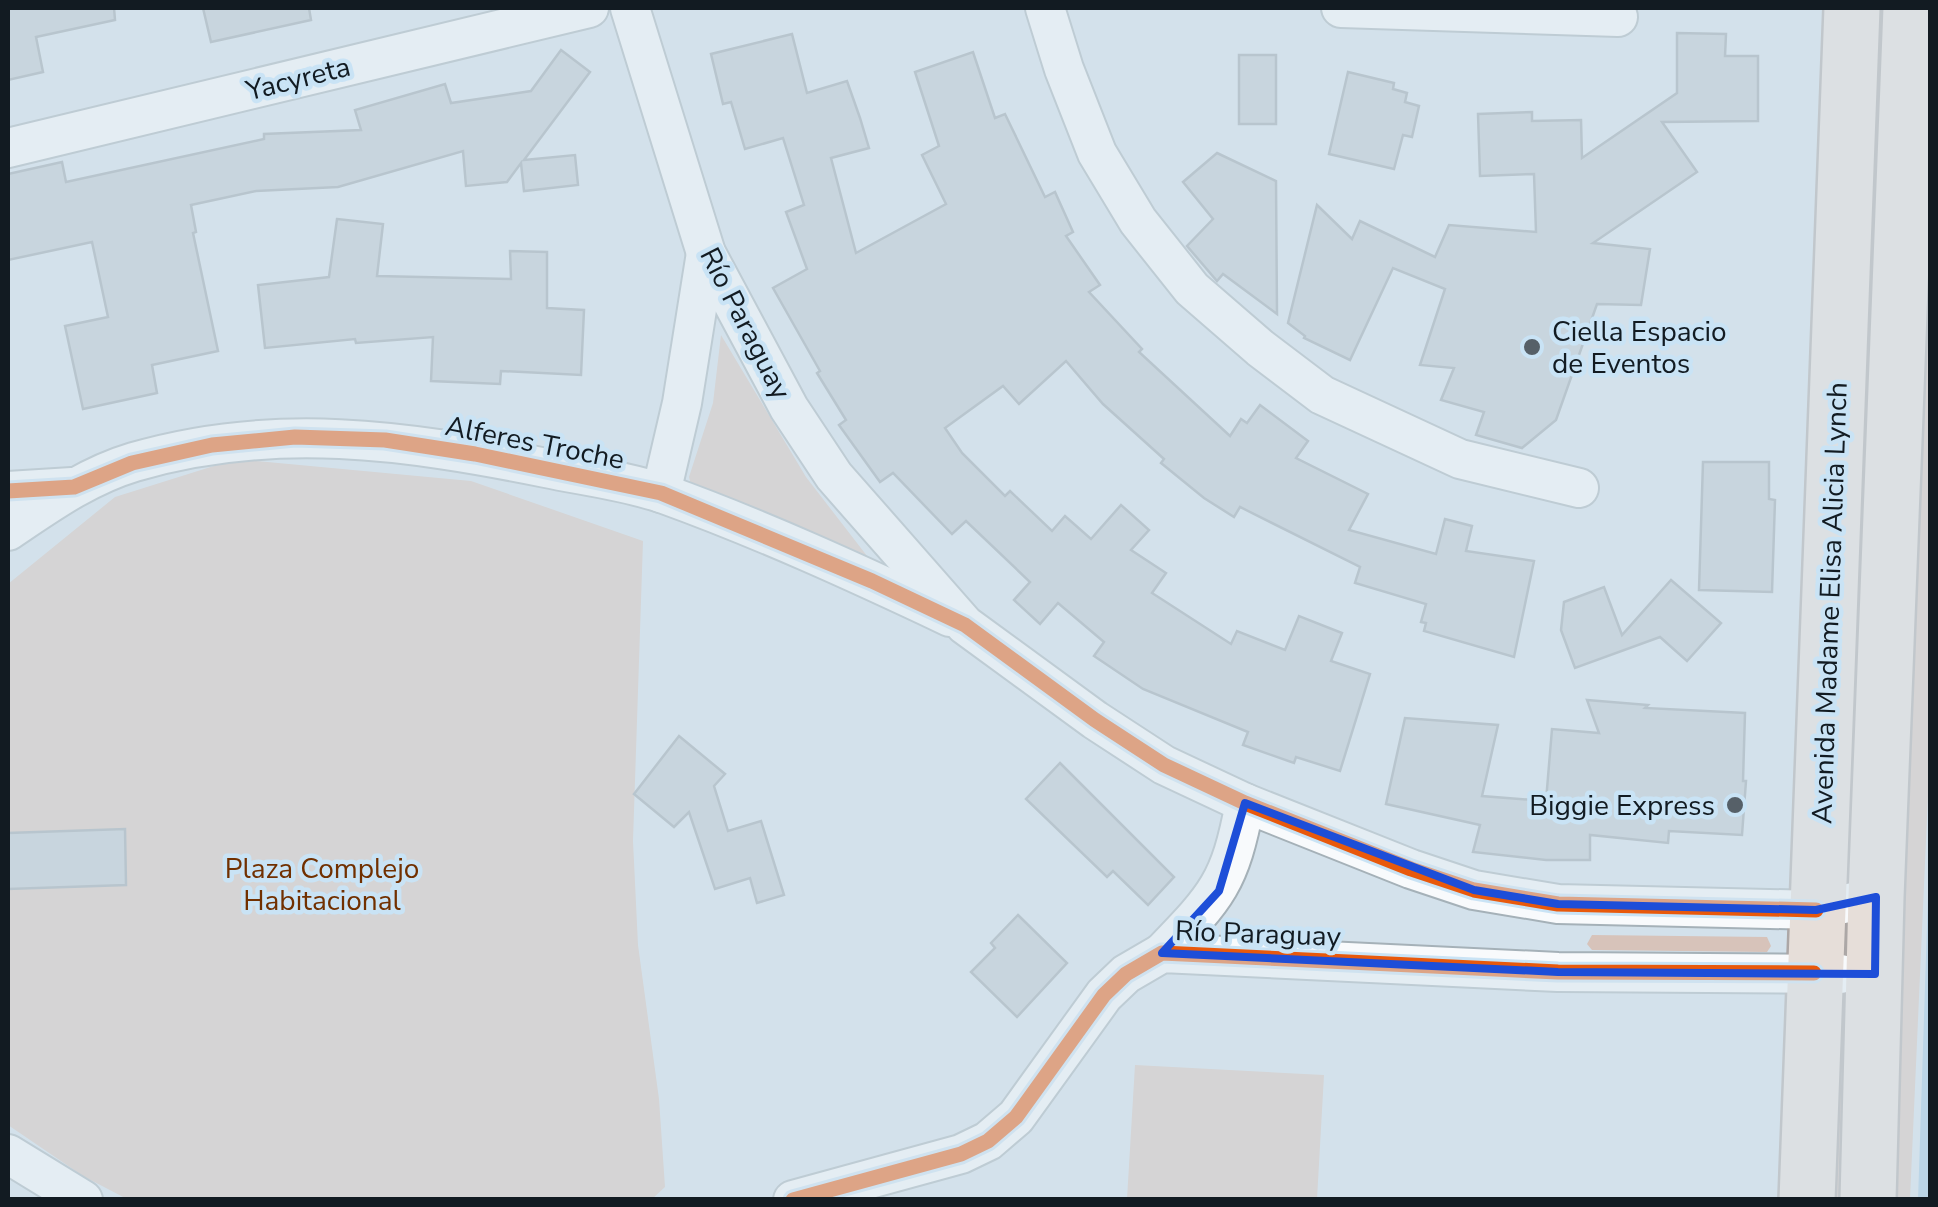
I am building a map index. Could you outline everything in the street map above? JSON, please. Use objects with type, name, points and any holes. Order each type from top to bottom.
[{"type":"highway","name":"Avenida Madame Elisa Alicia Lynch","points":[[1808,1200],[1852,8]]},
{"type":"highway","name":"Avenida Madame Elisa Alicia Lynch","points":[[1868,1200],[1911,8]]},
{"type":"street","name":"Yacyreta","points":[[8,148],[589,8]]},
{"type":"street","name":"Río Paraguay","points":[[630,8],[706,253],[789,408],[834,476],[965,625],[1095,720],[1164,765],[1245,803],[1474,890],[1558,904],[1816,910],[1876,897]]},
{"type":"street","points":[[1045,8],[1097,153],[1138,221],[1192,290],[1322,395],[1460,458],[1579,488]]},
{"type":"street","points":[[1340,8],[1618,16]]},
{"type":"street","points":[[661,493],[682,404],[706,253]]},
{"type":"street","name":"Alferes Troche","points":[[8,531],[74,486],[132,462],[212,445],[295,437],[384,440],[661,493],[872,581],[965,625]]},
{"type":"street","points":[[8,491],[74,486]]},
{"type":"street","points":[[1162,953],[1220,891],[1236,854],[1245,803]]},
{"type":"street","name":"Río Paraguay","points":[[793,1200],[960,1154],[988,1141],[1016,1117],[1104,995],[1126,974],[1162,953],[1558,972],[1875,974]]},
{"type":"street","points":[[8,1154],[83,1200]]},
{"type":"highlighted area","points":[[1245,803],[1474,890],[1558,904],[1816,910],[1876,897],[1875,974],[1558,972],[1162,953],[1219,891]]},
{"type":"green space","points":[[1873,8],[1889,8],[1866,665],[1847,862]]},
{"type":"green space","points":[[1930,281],[1930,751],[1910,1199],[1888,1200],[1921,317]]},
{"type":"green space","points":[[721,335],[806,477],[874,565],[691,485],[689,477],[713,403]]},
{"type":"green space","name":"Plaza Complejo Habitacional","points":[[236,459],[471,481],[643,541],[633,841],[638,945],[659,1099],[665,1187],[651,1200],[127,1199],[83,1176],[8,1125],[8,584],[115,497]]},
{"type":"green space","points":[[1592,935],[1767,937],[1771,946],[1767,952],[1592,950],[1587,944]]},
{"type":"green space","points":[[1841,1010],[1841,1095],[1848,1131],[1848,1199],[1831,1200]]},
{"type":"green space","points":[[1135,1065],[1324,1075],[1317,1199],[1127,1199]]},
{"type":"water","points":[[1930,834],[1930,1199],[1918,1200]]},
{"type":"building","points":[[8,8],[114,8],[115,20],[36,37],[43,72],[8,80]]},
{"type":"building","points":[[203,8],[309,8],[311,20],[211,42]]},
{"type":"building","points":[[1677,33],[1726,34],[1725,56],[1758,56],[1758,121],[1662,122],[1697,172],[1593,243],[1650,249],[1641,305],[1597,304],[1556,420],[1522,448],[1476,435],[1484,412],[1441,400],[1454,368],[1420,365],[1445,289],[1393,268],[1350,360],[1304,338],[1288,323],[1317,205],[1352,239],[1360,221],[1435,257],[1449,225],[1536,232],[1534,174],[1480,176],[1478,114],[1532,112],[1532,121],[1581,120],[1582,158],[1677,93]]},
{"type":"building","points":[[792,34],[807,93],[847,81],[869,148],[831,158],[856,253],[946,204],[922,155],[939,146],[915,72],[973,52],[995,118],[1005,114],[1045,197],[1055,192],[1073,232],[1066,236],[1100,285],[1089,292],[1142,349],[1139,352],[1230,436],[1241,419],[1247,423],[1260,405],[1308,441],[1296,458],[1368,494],[1349,530],[1436,554],[1445,519],[1472,526],[1466,551],[1534,561],[1514,657],[1424,631],[1426,623],[1421,622],[1426,604],[1355,583],[1360,567],[1240,507],[1234,517],[1204,498],[1161,463],[1164,459],[1103,404],[1066,361],[1019,404],[1003,386],[945,428],[962,453],[1005,496],[1010,491],[1052,531],[1065,516],[1091,539],[1121,505],[1149,530],[1131,550],[1166,573],[1152,593],[1231,644],[1237,631],[1285,650],[1299,616],[1342,633],[1331,661],[1370,674],[1340,771],[1296,757],[1294,763],[1243,745],[1248,732],[1143,689],[1094,656],[1104,642],[1058,603],[1040,624],[1014,600],[1030,582],[966,521],[952,534],[893,473],[880,482],[839,425],[846,420],[773,288],[807,269],[786,212],[804,205],[783,138],[745,149],[731,102],[723,104],[711,54]]},
{"type":"building","points":[[561,50],[590,72],[524,160],[575,155],[578,185],[524,191],[521,163],[507,182],[466,186],[463,151],[338,187],[256,191],[191,205],[196,232],[193,233],[218,351],[152,365],[157,393],[83,409],[65,326],[108,317],[92,242],[8,260],[8,174],[62,162],[66,182],[264,139],[264,134],[361,130],[355,110],[445,84],[451,103],[531,91]]},
{"type":"building","points":[[1239,55],[1276,55],[1276,124],[1239,124]]},
{"type":"building","points":[[1348,72],[1394,83],[1393,89],[1407,93],[1405,102],[1419,106],[1412,137],[1403,135],[1394,169],[1329,154]]},
{"type":"building","points":[[1217,153],[1276,181],[1277,314],[1223,274],[1217,281],[1187,246],[1213,219],[1183,182]]},
{"type":"building","points":[[337,219],[383,224],[377,276],[511,279],[510,251],[547,252],[547,308],[584,310],[581,375],[501,371],[500,384],[431,381],[433,337],[356,343],[355,339],[265,348],[258,285],[329,277]]},
{"type":"building","points":[[1703,462],[1769,462],[1769,499],[1775,500],[1772,592],[1699,590]]},
{"type":"building","points":[[1671,580],[1721,623],[1687,661],[1660,637],[1575,668],[1561,630],[1564,602],[1604,587],[1622,635]]},
{"type":"building","points":[[1587,700],[1648,705],[1645,708],[1745,713],[1742,835],[1669,831],[1668,843],[1590,835],[1590,860],[1546,860],[1473,852],[1480,825],[1386,804],[1405,718],[1498,725],[1482,796],[1546,801],[1552,729],[1599,733]]},
{"type":"building","points":[[679,736],[725,774],[714,786],[728,831],[761,821],[784,895],[757,903],[750,878],[715,889],[689,812],[674,827],[634,794]]},
{"type":"building","points":[[1060,763],[1174,877],[1148,905],[1113,871],[1107,877],[1026,799]]},
{"type":"building","points":[[125,829],[126,885],[8,889],[8,833]]},
{"type":"building","points":[[1018,915],[1067,963],[1017,1017],[971,972],[995,948],[991,943]]},
{"type":"cycle path","points":[[8,491],[74,487],[132,463],[212,445],[295,437],[385,440],[475,454],[661,493],[872,581],[965,625],[1164,765],[1245,803],[1411,869],[1474,890],[1558,904],[1816,910]]},
{"type":"cycle path","points":[[793,1200],[961,1154],[988,1141],[1016,1117],[1104,995],[1126,974],[1162,953],[1558,972],[1814,973]]},
{"type":"place","name":"Ciella Espacio de Eventos","points":[[1532,347]]},
{"type":"place","name":"Biggie Express","points":[[1735,805]]}]
